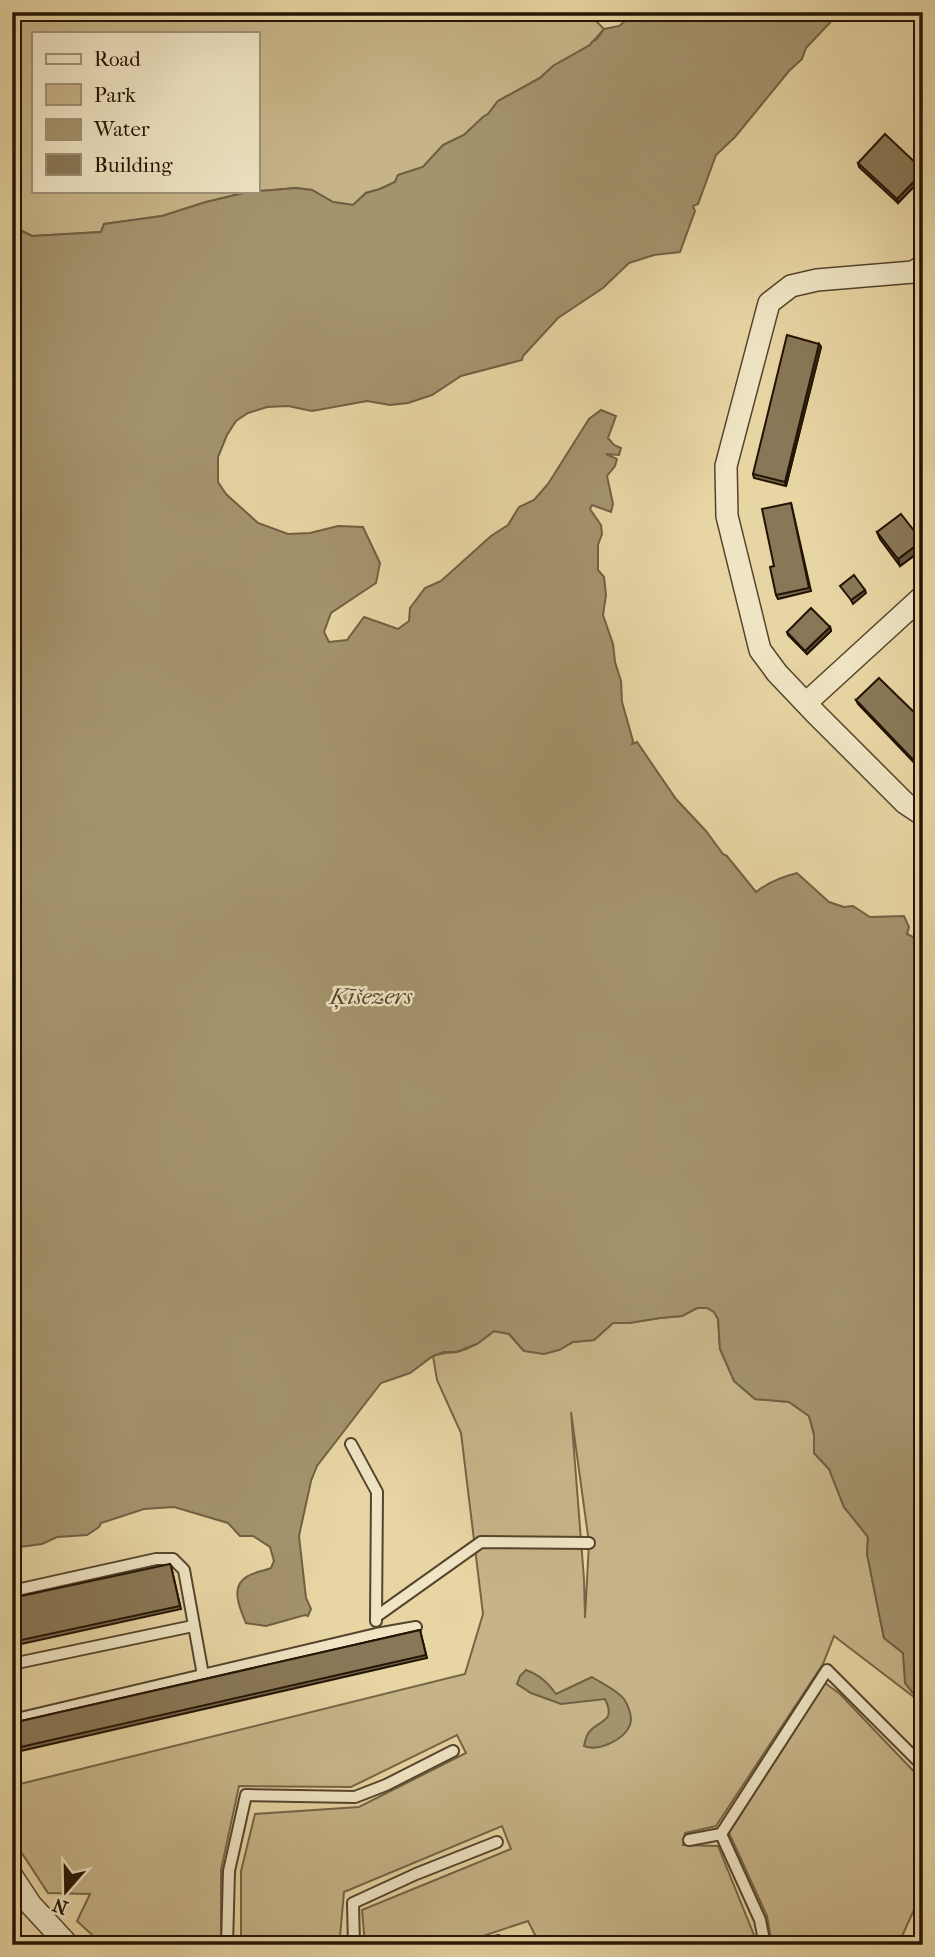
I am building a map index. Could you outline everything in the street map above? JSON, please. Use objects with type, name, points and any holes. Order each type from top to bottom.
[{"type":"street","points":[[923,266],[913,272],[817,280],[791,286],[769,303],[726,466],[727,516],[760,650],[777,673],[806,703],[905,803],[923,815]]},
{"type":"street","points":[[806,703],[923,596]]},
{"type":"street","points":[[12,1877],[31,1905],[68,1945]]},
{"type":"lane","points":[[351,1444],[377,1492],[376,1634]]},
{"type":"lane","points":[[377,1616],[481,1542],[589,1542]]},
{"type":"lane","points":[[12,1591],[156,1559],[173,1559],[184,1570],[202,1675]]},
{"type":"lane","points":[[12,1664],[194,1626]]},
{"type":"lane","points":[[12,1720],[376,1634],[416,1627]]},
{"type":"lane","points":[[689,1840],[720,1834],[827,1670],[923,1766]]},
{"type":"lane","points":[[228,1945],[229,1871],[246,1796],[355,1797],[386,1786],[453,1751]]},
{"type":"lane","points":[[720,1834],[760,1920],[765,1945]]},
{"type":"lane","points":[[354,1945],[353,1903],[416,1874],[497,1842]]},
{"type":"green space","points":[[12,12],[596,12],[591,16],[604,29],[590,45],[553,66],[540,78],[498,101],[488,114],[464,135],[443,145],[423,167],[398,175],[395,182],[366,193],[353,205],[333,202],[312,190],[296,188],[259,191],[259,32],[32,32],[32,192],[248,192],[162,216],[104,224],[101,232],[32,236],[12,226]]},
{"type":"green space","points":[[697,1308],[707,1308],[714,1312],[718,1319],[720,1349],[734,1381],[755,1399],[789,1402],[809,1416],[814,1435],[814,1453],[829,1469],[844,1507],[868,1537],[867,1554],[884,1638],[903,1653],[906,1683],[913,1693],[923,1694],[923,1704],[834,1636],[823,1664],[716,1826],[685,1833],[683,1845],[718,1846],[758,1945],[540,1945],[528,1921],[456,1945],[365,1945],[362,1910],[511,1849],[502,1826],[344,1892],[340,1937],[342,1945],[241,1945],[241,1871],[255,1814],[359,1807],[466,1753],[457,1735],[351,1787],[239,1786],[221,1870],[221,1945],[103,1945],[77,1921],[90,1894],[48,1893],[12,1838],[12,1786],[465,1674],[483,1614],[461,1433],[437,1380],[433,1356],[467,1349],[494,1331],[509,1334],[524,1351],[559,1350],[573,1342],[594,1340],[613,1323],[682,1316]],"holes":[[[571,1412],[589,1543],[585,1618]]]},
{"type":"green space","points":[[825,1683],[840,1694],[923,1781],[923,1890],[898,1945],[772,1945],[767,1916],[729,1833]]},
{"type":"water","name":"Ķīšezers","points":[[636,12],[840,12],[806,48],[802,59],[735,137],[716,155],[698,204],[693,206],[695,211],[680,252],[654,255],[629,263],[603,288],[558,318],[522,360],[461,376],[432,395],[408,403],[390,405],[367,401],[312,411],[288,406],[267,407],[248,413],[236,421],[227,435],[218,457],[218,482],[226,494],[258,523],[288,534],[310,533],[338,526],[363,527],[380,563],[376,583],[331,613],[324,632],[329,642],[347,640],[364,617],[398,629],[409,621],[410,608],[425,588],[441,581],[491,536],[508,525],[519,507],[534,500],[548,484],[589,419],[601,410],[616,416],[608,438],[621,448],[619,455],[606,454],[617,459],[607,476],[613,504],[611,512],[592,505],[590,509],[601,525],[598,570],[604,577],[606,595],[603,615],[613,644],[632,744],[637,742],[676,799],[756,892],[775,880],[797,873],[829,902],[844,907],[853,906],[870,917],[904,916],[909,927],[907,934],[923,942],[923,1694],[913,1693],[905,1683],[903,1653],[884,1638],[867,1554],[868,1537],[844,1507],[829,1469],[814,1453],[814,1434],[809,1416],[789,1402],[755,1399],[734,1381],[720,1349],[718,1319],[714,1312],[707,1308],[697,1308],[682,1316],[613,1323],[594,1340],[573,1342],[544,1354],[524,1351],[509,1334],[494,1331],[477,1344],[456,1352],[433,1356],[410,1373],[381,1383],[317,1466],[311,1481],[299,1536],[306,1598],[311,1609],[308,1616],[266,1626],[246,1623],[237,1592],[242,1580],[271,1568],[274,1561],[270,1547],[253,1536],[240,1536],[228,1523],[174,1507],[144,1509],[101,1523],[87,1535],[57,1537],[42,1544],[12,1548],[12,226],[32,236],[101,232],[104,224],[162,216],[248,192],[296,188],[312,190],[333,202],[353,205],[366,193],[395,182],[398,175],[423,167],[443,145],[464,135],[488,114],[498,101],[540,78],[553,66],[590,45],[604,29],[619,26]]},
{"type":"water","points":[[526,1670],[543,1680],[556,1694],[592,1677],[624,1699],[630,1715],[630,1725],[610,1743],[596,1747],[584,1746],[589,1732],[608,1716],[605,1699],[561,1704],[531,1693],[517,1684]]},
{"type":"building","points":[[885,134],[923,170],[897,199],[858,163]]},
{"type":"building","points":[[787,335],[819,344],[785,482],[753,474]]},
{"type":"building","points":[[791,503],[809,588],[776,595],[770,567],[774,566],[762,509]]},
{"type":"building","points":[[901,514],[922,541],[898,559],[877,532]]},
{"type":"building","points":[[854,575],[865,590],[851,600],[840,586]]},
{"type":"building","points":[[811,608],[830,627],[805,651],[787,632]]},
{"type":"building","points":[[879,678],[923,721],[921,768],[856,700]]},
{"type":"building","points":[[170,1564],[180,1606],[12,1642],[12,1598]]},
{"type":"building","points":[[420,1630],[426,1655],[12,1749],[12,1723]]}]
